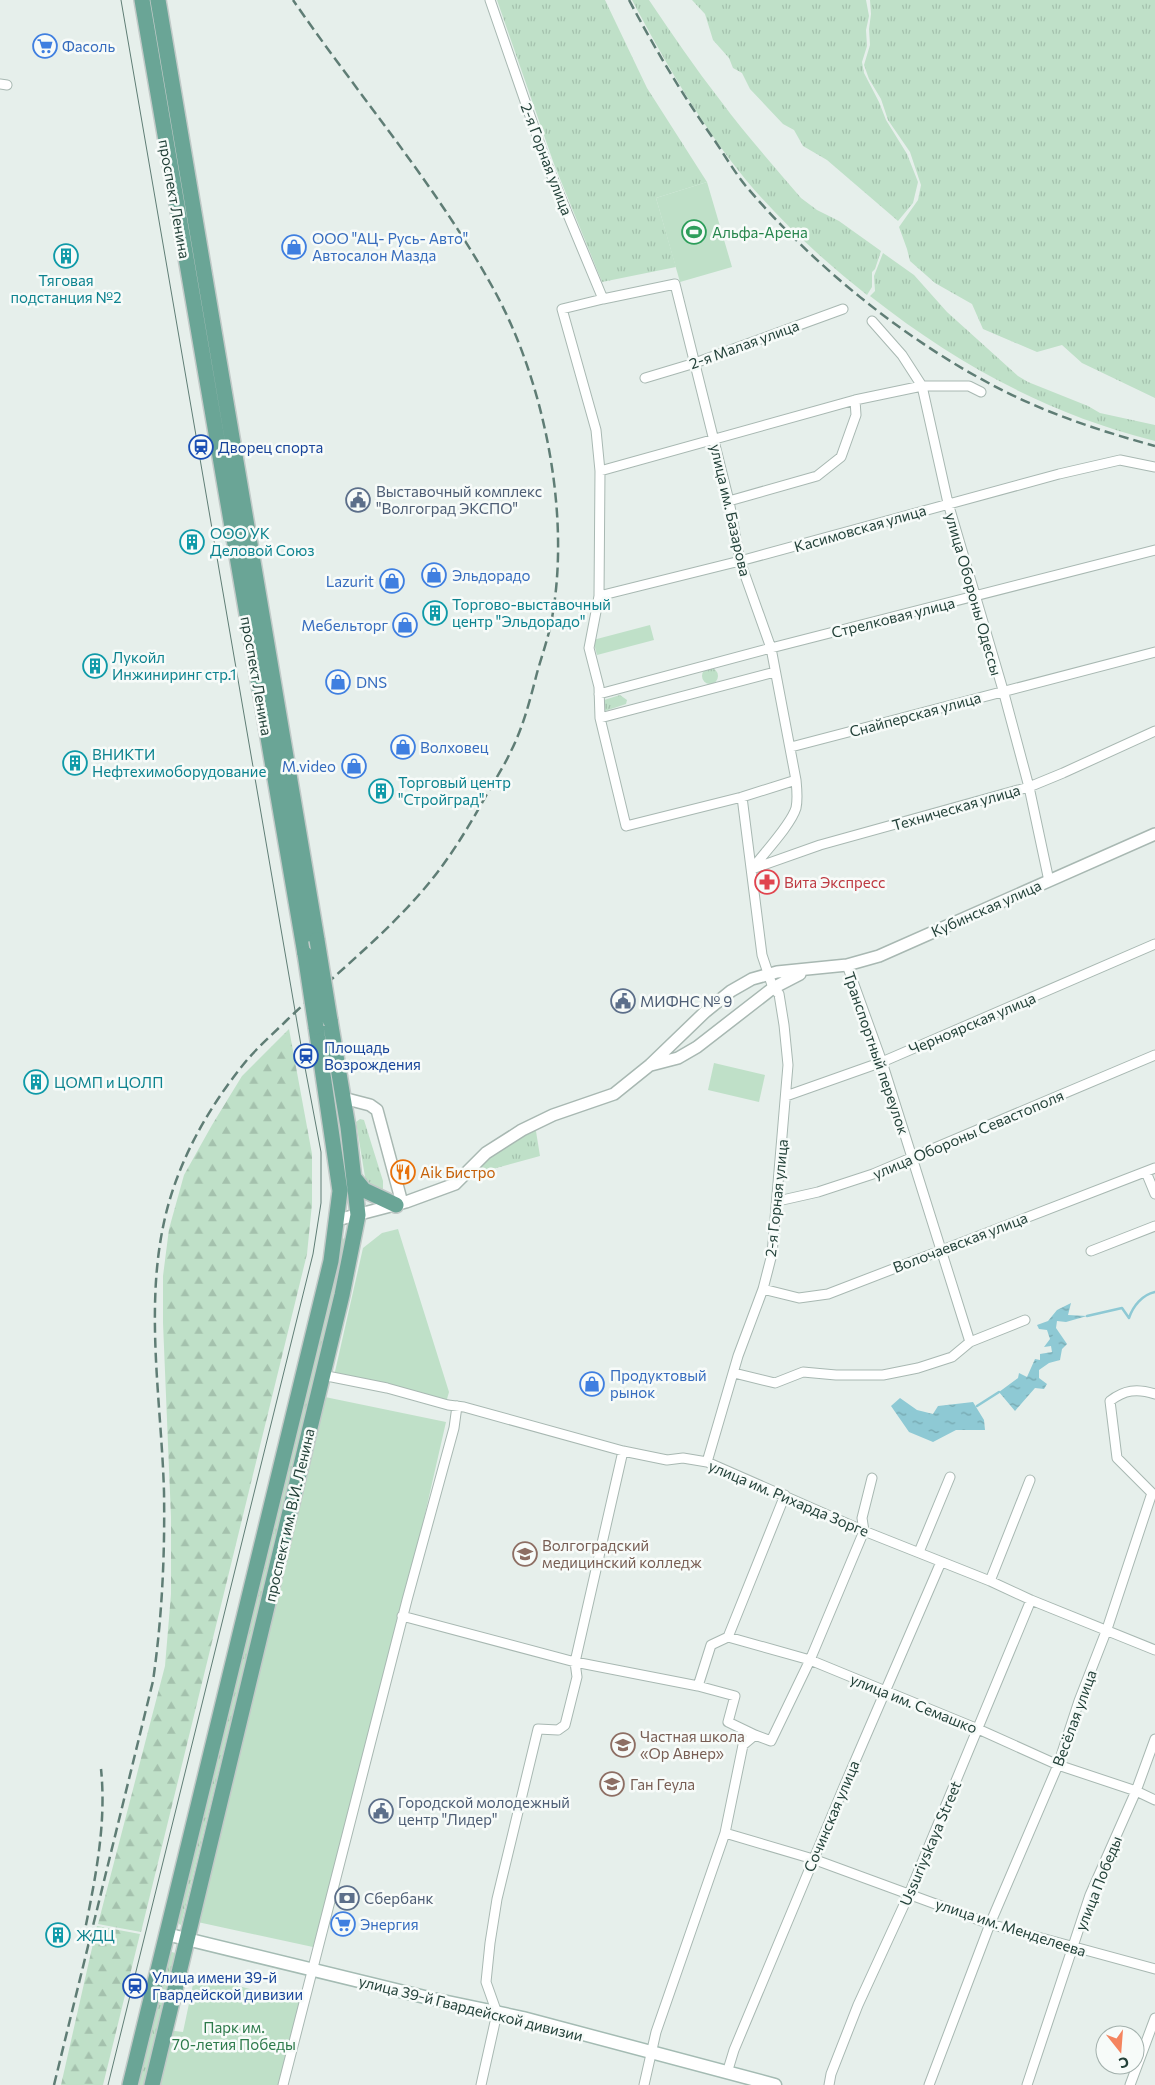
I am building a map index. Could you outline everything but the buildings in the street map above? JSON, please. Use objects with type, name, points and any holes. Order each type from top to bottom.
[{"type":"main road","name":"проспект Ленина","points":[[142,0],[305,954]]},
{"type":"main road","name":"проспект Ленина","points":[[158,0],[317,940]]},
{"type":"main road","points":[[172,179],[179,171],[184,172],[188,176]]},
{"type":"main road","points":[[209,398],[224,395]]},
{"type":"main road","name":"проспект им. В.И. Ленина","points":[[130,2085],[331,1261],[340,1191],[323,1024],[317,940]]},
{"type":"main road","name":"проспект им. В.И. Ленина","points":[[152,2085],[342,1295],[358,1215],[355,1179],[343,1098],[305,954]]},
{"type":"main road","points":[[355,1179],[364,1190],[399,1204]]},
{"type":"main road","name":"улица 39-й Гвардейской дивизии","points":[[166,1934],[497,2013],[775,2085]]},
{"type":"street","name":"2-я Горная улица","points":[[490,0],[546,162],[603,299]]},
{"type":"street","name":"улица им. Базарова","points":[[603,299],[676,284],[729,501],[740,561],[771,648],[796,780],[795,810],[790,821],[752,869]]},
{"type":"street","points":[[603,299],[562,309],[596,430],[600,471],[599,596],[590,648],[599,694],[600,718],[626,826],[742,797],[796,780]]},
{"type":"street","name":"2-я Малая улица","points":[[645,378],[695,363],[843,308]]},
{"type":"street","name":"улица Обороны Одессы","points":[[872,321],[902,355],[922,386],[948,503],[974,597],[1003,690],[1028,787],[1049,881]]},
{"type":"street","points":[[600,471],[855,400],[922,386],[969,386],[981,392]]},
{"type":"street","points":[[729,501],[817,476],[841,457],[856,415],[855,400]]},
{"type":"street","name":"Касимовская улица","points":[[599,596],[740,561],[1059,474],[1120,460],[1155,467]]},
{"type":"street","name":"Стрелковая улица","points":[[599,694],[1155,550]]},
{"type":"street","name":"Снайперская улица","points":[[791,747],[1003,690],[1155,652]]},
{"type":"street","points":[[600,718],[775,672]]},
{"type":"street","name":"Техническая улица","points":[[752,869],[820,845],[1028,787],[1155,731]]},
{"type":"street","points":[[742,797],[762,954],[768,975]]},
{"type":"street","name":"Кубинская улица","points":[[337,1220],[399,1204],[455,1184],[486,1153],[513,1136],[553,1115],[614,1094],[650,1066],[705,1012],[731,991],[752,979],[813,968],[846,965],[879,956],[1155,834]]},
{"type":"street","name":"Черноярская улица","points":[[786,1096],[882,1062],[1155,944]]},
{"type":"street","name":"Транспортный переулок","points":[[846,965],[882,1062],[970,1342]]},
{"type":"street","name":"Кубинская улица","points":[[650,1066],[678,1058],[697,1046],[773,988],[813,968]]},
{"type":"street","name":"2-я Горная улица","points":[[708,1462],[734,1373],[763,1289],[772,1254],[778,1201],[788,1065],[779,994],[773,988],[768,975]]},
{"type":"street","name":"улица Обороны Севастополя","points":[[778,1201],[828,1189],[874,1174],[1155,1055]]},
{"type":"street","points":[[343,1098],[370,1105],[376,1110],[399,1204]]},
{"type":"street","points":[[1151,1170],[1155,1194]]},
{"type":"street","name":"Волочаевская улица","points":[[763,1289],[799,1298],[828,1294],[1151,1170]]},
{"type":"street","points":[[1091,1251],[1155,1226]]},
{"type":"street","points":[[734,1373],[775,1383],[803,1372],[836,1375],[883,1375],[918,1368],[952,1357],[970,1342],[1025,1320]]},
{"type":"street","name":"улица им. Рихарда Зорге","points":[[322,1375],[457,1406],[623,1451],[667,1460],[683,1458],[708,1462],[864,1531],[1155,1650]]},
{"type":"street","name":"Весёлая улица","points":[[930,2085],[990,1924],[1058,1765],[1079,1701],[1107,1629],[1152,1493],[1117,1458],[1110,1402],[1122,1392],[1146,1391],[1155,1394]]},
{"type":"street","points":[[284,2085],[402,1616],[454,1428],[457,1406]]},
{"type":"street","points":[[481,2085],[497,2013],[486,1987],[497,1899],[538,1728],[558,1730],[564,1725],[577,1677],[574,1662],[623,1451]]},
{"type":"street","points":[[919,1552],[950,1477]]},
{"type":"street","points":[[402,1616],[574,1662],[698,1686],[734,1696],[728,1722],[771,1741],[810,1660],[864,1531],[862,1518],[872,1478]]},
{"type":"street","points":[[990,1581],[1030,1480]]},
{"type":"street","points":[[698,1686],[711,1645],[728,1637],[785,1495]]},
{"type":"street","name":"Сочинская улица","points":[[727,2072],[734,2050],[813,1860],[941,1562]]},
{"type":"street","name":"Ussuriyskaya Street","points":[[829,2085],[858,2005],[909,1894],[1031,1600]]},
{"type":"street","name":"улица им. Семашко","points":[[728,1637],[810,1660],[886,1690],[1058,1765],[1155,1800]]},
{"type":"street","points":[[644,2085],[656,2032],[725,1833],[743,1745],[755,1735]]},
{"type":"street","name":"улица Победы","points":[[1027,2085],[1090,1895],[1136,1792],[1155,1739]]},
{"type":"street","name":"улица им. Менделеева","points":[[725,1833],[813,1860],[990,1924],[1072,1948],[1155,1969]]},
{"type":"street","points":[[1130,2085],[1155,2018]]},
{"type":"green space","points":[[497,0],[605,0],[647,88],[707,182],[656,198],[676,267],[602,282],[554,164]]},
{"type":"green space","points":[[632,0],[649,0],[749,138],[801,198],[817,210],[839,221],[881,251],[875,269],[872,272],[872,287],[867,295],[804,241],[746,180],[684,93]]},
{"type":"green space","points":[[692,0],[866,0],[869,16],[866,30],[867,46],[862,62],[864,73],[886,120],[907,154],[918,182],[913,203],[898,221],[827,160],[803,146],[794,130],[783,124],[750,89],[742,73],[733,68],[729,58],[713,40],[705,14]]},
{"type":"green space","points":[[870,0],[1155,0],[1155,398],[1082,363],[1062,345],[1037,352],[983,329],[972,304],[935,283],[910,261],[899,227],[918,200],[921,185],[910,152],[888,120],[881,99],[869,79],[864,65],[870,45]]},
{"type":"green space","name":"Альфа-Арена","points":[[707,182],[732,267],[680,282],[656,198]]},
{"type":"green space","points":[[883,253],[914,275],[947,312],[1018,376],[1100,413],[1155,425],[1155,441],[1115,430],[1040,401],[970,365],[936,344],[870,296],[875,291],[874,276]]},
{"type":"green space","points":[[650,625],[654,640],[597,655],[593,640]]},
{"type":"green space","points":[[710,668],[716,670],[718,676],[716,682],[710,684],[704,682],[702,676],[704,670]]},
{"type":"green space","points":[[620,695],[627,700],[626,704],[605,711],[604,700]]},
{"type":"green space","points":[[289,1029],[312,1154],[312,1204],[307,1254],[141,1932],[98,1924],[165,1666],[171,1594],[171,1517],[163,1323],[163,1276],[169,1229],[184,1175],[212,1125],[242,1076]]},
{"type":"green space","points":[[714,1063],[765,1075],[759,1102],[708,1090]]},
{"type":"green space","points":[[360,1119],[364,1120],[383,1181],[383,1195],[366,1183],[356,1122]]},
{"type":"green space","points":[[535,1125],[540,1156],[467,1176],[486,1156]]},
{"type":"green space","points":[[398,1229],[449,1392],[447,1399],[439,1404],[334,1376],[363,1248],[382,1233]]},
{"type":"green space","points":[[342,1239],[347,1239],[347,1244],[181,1925],[178,1919],[339,1245]]},
{"type":"green space","points":[[325,1397],[446,1422],[402,1615],[313,1947],[193,1921]]},
{"type":"green space","points":[[97,1926],[140,1934],[103,2085],[61,2085]]},
{"type":"green space","points":[[169,1953],[175,1953],[175,1959],[145,2085],[137,2085]]},
{"type":"green space","name":"Парк им. 70-летия Победы","points":[[195,1975],[302,2002],[282,2085],[154,2085],[167,2030],[183,2032]]},
{"type":"water","points":[[1071,1303],[1068,1315],[1087,1316],[1066,1322],[1057,1321],[1056,1328],[1067,1344],[1062,1349],[1060,1360],[1049,1363],[1039,1370],[1039,1378],[1047,1384],[1044,1389],[1035,1388],[1015,1411],[999,1392],[1018,1378],[1019,1373],[1027,1377],[1035,1359],[1040,1360],[1040,1354],[1052,1352],[1051,1346],[1044,1347],[1050,1339],[1047,1330],[1039,1329],[1037,1325],[1048,1321],[1057,1310]]},
{"type":"water","points":[[900,1398],[917,1410],[933,1414],[938,1406],[973,1402],[984,1420],[985,1430],[956,1430],[933,1442],[909,1432],[891,1406]]},
{"type":"waterway","points":[[1087,1316],[1122,1308],[1129,1318],[1139,1302],[1150,1293],[1155,1292]]},
{"type":"waterway","points":[[977,1406],[999,1392]]},
{"type":"tram line","points":[[108,2085],[313,1254],[321,1203],[321,1152],[121,0]]},
{"type":"railway","points":[[54,2085],[153,1681],[161,1610],[164,1516],[155,1331],[155,1291],[159,1251],[166,1212],[179,1173],[192,1143],[208,1114],[247,1060],[408,907],[448,858],[476,814],[515,743],[529,704],[549,632],[557,577],[558,535],[549,448],[539,405],[511,324],[493,288],[447,213],[293,0]]},
{"type":"railway","points":[[629,0],[681,90],[741,180],[772,216],[833,274],[866,302],[935,351],[970,373],[1006,392],[1042,409],[1079,423],[1155,446]]},
{"type":"railway","points":[[83,1940],[101,1834],[101,1769]]},
{"type":"place","name":"Фасоль","points":[[45,46]]},
{"type":"place","name":"Альфа-Арена","points":[[694,232]]},
{"type":"place","name":"ООО \"АЦ- Русь- Авто\" Автосалон Мазда","points":[[294,247]]},
{"type":"place","name":"Тяговая подстанция №2","points":[[66,256]]},
{"type":"place","name":"Дворец спорта","points":[[201,447]]},
{"type":"place","name":"Выставочный комплекс \"Волгоград ЭКСПО\"","points":[[358,500]]},
{"type":"place","name":"ООО УК Деловой Союз","points":[[192,542]]},
{"type":"place","name":"Эльдорадо","points":[[434,575]]},
{"type":"place","name":"Lazurit","points":[[392,581]]},
{"type":"place","name":"Торгово-выставочный центр \"Эльдорадо\"","points":[[435,613]]},
{"type":"place","name":"Мебельторг","points":[[405,625]]},
{"type":"place","name":"Лукойл Инжиниринг стр.1","points":[[95,666]]},
{"type":"place","name":"DNS","points":[[338,682]]},
{"type":"place","name":"Волховец","points":[[403,747]]},
{"type":"place","name":"ВНИКТИ Нефтехимоборудование","points":[[75,763]]},
{"type":"place","name":"M.video","points":[[354,766]]},
{"type":"place","name":"Торговый центр \"Стройград\"","points":[[381,791]]},
{"type":"place","name":"Вита Экспресс","points":[[767,882]]},
{"type":"place","name":"МИФНС № 9","points":[[623,1001]]},
{"type":"place","name":"Площадь Возрождения","points":[[306,1056]]},
{"type":"place","name":"ЦОМП и ЦОЛП","points":[[36,1082]]},
{"type":"place","name":"Aik Бистро","points":[[403,1172]]},
{"type":"place","name":"Продуктовый рынок","points":[[592,1384]]},
{"type":"place","name":"Волгоградский медицинский колледж","points":[[525,1554]]},
{"type":"place","name":"Частная школа «Ор Авнер»","points":[[623,1745]]},
{"type":"place","name":"Ган Геула","points":[[612,1784]]},
{"type":"place","name":"Городской молодежный центр \"Лидер\"","points":[[381,1811]]},
{"type":"place","name":"Сбербанк","points":[[347,1898]]},
{"type":"place","name":"Энергия","points":[[343,1924]]},
{"type":"place","name":"ЖДЦ","points":[[58,1935]]},
{"type":"place","name":"Улица имени 39-й Гвардейской дивизии","points":[[135,1986]]}]
